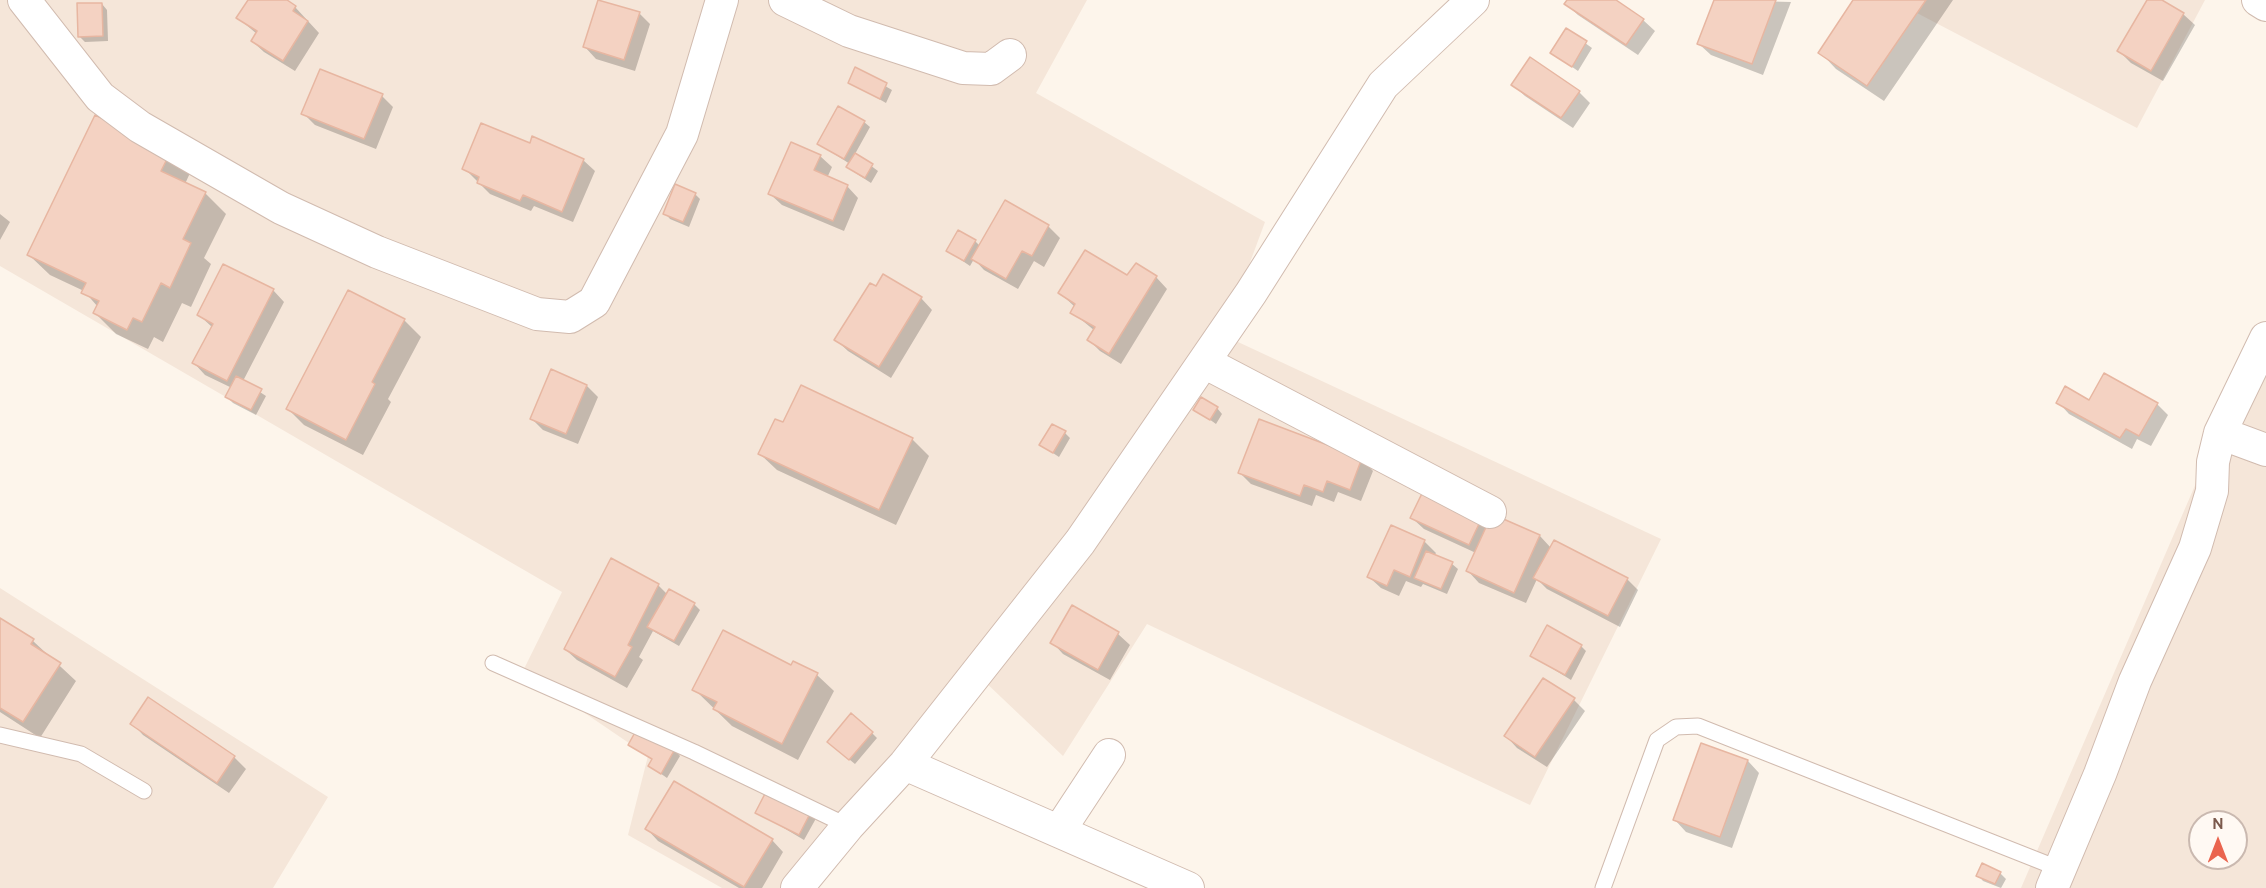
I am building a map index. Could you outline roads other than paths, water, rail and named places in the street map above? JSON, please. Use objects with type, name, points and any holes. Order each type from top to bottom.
[{"type":"street","points":[[24,0],[100,97],[150,133],[281,208],[377,252],[537,314],[570,317],[594,302],[682,134],[722,0]]},
{"type":"street","points":[[785,0],[849,32],[963,68],[991,69],[1010,55]]},
{"type":"street","points":[[797,888],[848,826],[905,764],[1080,543],[1323,183],[1383,85],[1473,0]]},
{"type":"street","points":[[2258,0],[2266,5]]},
{"type":"street","points":[[2056,879],[2100,774],[2135,681],[2205,521],[2220,433],[2266,338]]},
{"type":"street","points":[[1204,362],[1490,512]]},
{"type":"street","points":[[2220,433],[2266,450]]},
{"type":"street","points":[[1059,831],[1108,755]]},
{"type":"street","points":[[905,764],[1188,888]]},
{"type":"lane","points":[[493,663],[694,752],[848,826]]},
{"type":"lane","points":[[1603,888],[1657,740],[1676,727],[1698,726],[2056,879]]},
{"type":"lane","points":[[0,735],[81,754],[144,791]]}]
